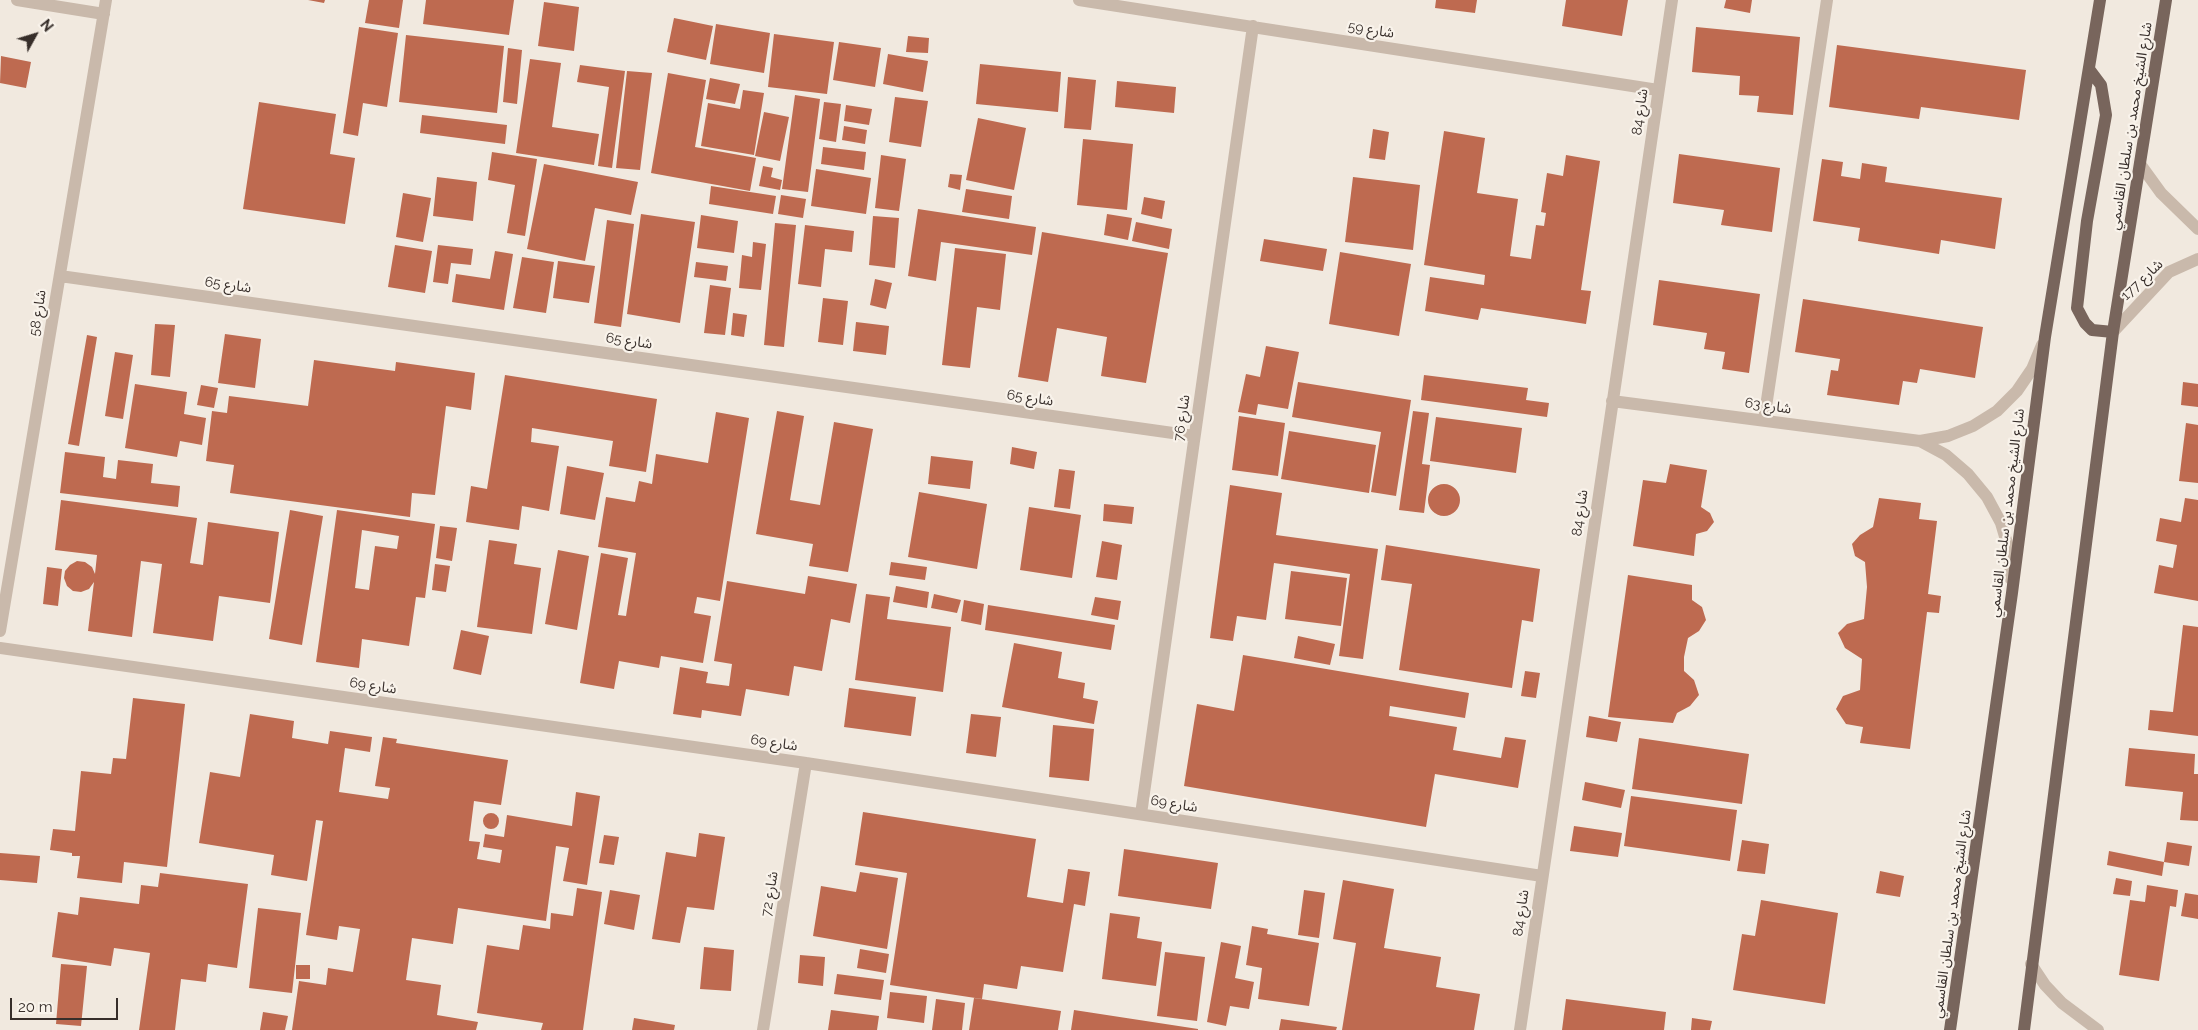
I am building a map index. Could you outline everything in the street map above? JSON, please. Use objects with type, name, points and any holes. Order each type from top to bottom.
[{"type":"main road","name":"شارع الشيخ محمد بن سلطان القاسمي","points":[[1950,1030],[2012,593],[2045,337],[2100,0]]},
{"type":"main road","name":"شارع الشيخ محمد بن سلطان القاسمي","points":[[2024,1030],[2113,332],[2166,0]]},
{"type":"main road","points":[[2089,69],[2101,85],[2106,115],[2087,221],[2077,308],[2085,324],[2092,330],[2113,332]]},
{"type":"street","points":[[17,0],[104,14]]},
{"type":"street","name":"شارع 58","points":[[0,631],[106,0]]},
{"type":"street","name":"شارع 59","points":[[1079,0],[1658,90]]},
{"type":"street","name":"شارع 84","points":[[1520,1030],[1672,0]]},
{"type":"street","points":[[1764,420],[1828,0]]},
{"type":"street","name":"شارع 76","points":[[1141,814],[1253,26]]},
{"type":"street","points":[[2140,164],[2161,193],[2198,228]]},
{"type":"street","name":"شارع 177","points":[[2113,332],[2168,272],[2198,259]]},
{"type":"street","name":"شارع 65","points":[[60,276],[1194,436]]},
{"type":"street","name":"شارع 63","points":[[1612,401],[1920,441],[1956,433],[1973,426],[1997,411],[2017,391],[2032,369],[2045,337]]},
{"type":"street","name":"شارع 63","points":[[1920,441],[1946,455],[1968,474],[1987,497],[2001,522],[2008,550],[2012,593]]},
{"type":"street","name":"شارع 69","points":[[0,648],[806,763],[1542,876]]},
{"type":"street","name":"شارع 72","points":[[764,1030],[806,763]]},
{"type":"street","points":[[2031,964],[2045,985],[2062,1003],[2082,1020],[2098,1030]]},
{"type":"building","points":[[308,0],[325,0],[324,3]]},
{"type":"building","points":[[369,0],[403,0],[399,28],[365,23]]},
{"type":"building","points":[[426,0],[514,0],[509,35],[423,24]]},
{"type":"building","points":[[1436,0],[1477,0],[1475,13],[1435,8]]},
{"type":"building","points":[[1566,0],[1628,0],[1622,36],[1562,26]]},
{"type":"building","points":[[1726,0],[1752,0],[1750,13],[1724,8]]},
{"type":"building","points":[[544,2],[579,7],[574,51],[538,46]]},
{"type":"building","points":[[674,18],[713,26],[706,60],[667,52]]},
{"type":"building","points":[[716,24],[770,33],[764,73],[710,64]]},
{"type":"building","points":[[359,27],[398,33],[387,107],[363,103],[358,136],[343,133]]},
{"type":"building","points":[[1696,27],[1800,37],[1793,115],[1757,112],[1759,96],[1739,95],[1740,76],[1692,72]]},
{"type":"building","points":[[774,34],[834,42],[827,94],[768,87]]},
{"type":"building","points":[[406,35],[504,46],[497,113],[399,102]]},
{"type":"building","points":[[908,36],[929,38],[928,53],[906,52]]},
{"type":"building","points":[[839,42],[881,48],[875,87],[833,80]]},
{"type":"building","points":[[1837,45],[2026,70],[2019,120],[1921,107],[1919,119],[1829,107]]},
{"type":"building","points":[[508,48],[522,50],[517,104],[503,102]]},
{"type":"building","points":[[888,54],[928,61],[923,92],[883,84]]},
{"type":"building","points":[[1,56],[31,62],[26,88],[0,83]]},
{"type":"building","points":[[530,59],[561,63],[552,127],[599,134],[594,165],[516,153]]},
{"type":"building","points":[[980,64],[1061,72],[1058,112],[976,104]]},
{"type":"building","points":[[580,65],[625,71],[612,168],[598,166],[609,87],[577,82]]},
{"type":"building","points":[[627,71],[652,73],[640,170],[616,168]]},
{"type":"building","points":[[668,73],[706,80],[695,147],[756,158],[750,191],[651,173]]},
{"type":"building","points":[[1068,77],[1096,80],[1091,130],[1064,128]]},
{"type":"building","points":[[710,78],[740,84],[735,104],[706,99]]},
{"type":"building","points":[[1117,81],[1176,87],[1174,113],[1115,107]]},
{"type":"building","points":[[743,90],[764,93],[754,155],[701,146],[708,103],[740,109]]},
{"type":"building","points":[[795,95],[820,99],[808,192],[782,189]]},
{"type":"building","points":[[895,97],[928,101],[921,147],[889,142]]},
{"type":"building","points":[[259,102],[336,114],[330,154],[355,158],[345,224],[243,209]]},
{"type":"building","points":[[824,102],[841,104],[836,142],[819,139]]},
{"type":"building","points":[[846,105],[872,109],[869,125],[844,121]]},
{"type":"building","points":[[764,112],[789,117],[780,161],[755,156]]},
{"type":"building","points":[[422,115],[507,125],[505,144],[420,133]]},
{"type":"building","points":[[978,118],[1026,128],[1014,190],[966,180]]},
{"type":"building","points":[[844,126],[867,130],[865,144],[842,140]]},
{"type":"building","points":[[1373,129],[1389,132],[1385,160],[1369,158]]},
{"type":"building","points":[[1444,131],[1485,138],[1477,193],[1518,199],[1510,256],[1531,259],[1536,225],[1544,226],[1546,213],[1541,212],[1547,173],[1563,176],[1566,155],[1600,161],[1581,290],[1591,291],[1586,324],[1481,308],[1478,320],[1425,311],[1430,277],[1484,285],[1485,275],[1424,265]]},
{"type":"building","points":[[1083,139],[1133,144],[1127,210],[1077,205]]},
{"type":"building","points":[[823,147],[866,152],[864,170],[821,164]]},
{"type":"building","points":[[492,152],[537,159],[525,236],[507,233],[515,185],[488,180]]},
{"type":"building","points":[[1679,154],[1780,168],[1772,232],[1721,225],[1724,210],[1673,203]]},
{"type":"building","points":[[881,155],[906,159],[899,211],[875,208]]},
{"type":"building","points":[[1822,159],[1843,162],[1841,176],[1860,179],[1862,163],[1887,167],[1885,182],[2002,198],[1995,249],[1941,240],[1939,254],[1858,241],[1860,228],[1813,221]]},
{"type":"building","points":[[544,164],[638,182],[631,215],[595,208],[585,261],[527,249]]},
{"type":"building","points":[[763,166],[773,168],[771,177],[782,180],[780,190],[759,186]]},
{"type":"building","points":[[816,169],[871,178],[866,214],[811,206]]},
{"type":"building","points":[[950,174],[962,175],[960,190],[948,187]]},
{"type":"building","points":[[437,177],[477,182],[473,221],[433,216]]},
{"type":"building","points":[[1353,177],[1420,185],[1413,250],[1345,242]]},
{"type":"building","points":[[711,186],[776,196],[773,214],[709,204]]},
{"type":"building","points":[[966,189],[1012,196],[1009,219],[962,212]]},
{"type":"building","points":[[403,193],[431,198],[423,242],[396,237]]},
{"type":"building","points":[[781,195],[806,199],[803,218],[778,214]]},
{"type":"building","points":[[1144,197],[1165,201],[1162,219],[1141,214]]},
{"type":"building","points":[[918,209],[1036,227],[1032,255],[941,242],[936,281],[908,276]]},
{"type":"building","points":[[641,214],[695,222],[680,323],[627,314]]},
{"type":"building","points":[[1107,214],[1132,218],[1128,240],[1104,235]]},
{"type":"building","points":[[701,215],[738,221],[734,253],[697,248]]},
{"type":"building","points":[[873,216],[899,218],[895,268],[869,265]]},
{"type":"building","points":[[607,220],[634,224],[621,327],[594,323]]},
{"type":"building","points":[[1136,222],[1172,229],[1169,249],[1132,241]]},
{"type":"building","points":[[775,223],[796,225],[784,347],[764,345]]},
{"type":"building","points":[[805,225],[854,231],[852,252],[825,249],[821,287],[798,284]]},
{"type":"building","points":[[1042,232],[1168,253],[1146,383],[1101,376],[1107,337],[1057,328],[1048,382],[1018,377]]},
{"type":"building","points":[[1264,239],[1327,249],[1323,271],[1260,261]]},
{"type":"building","points":[[753,242],[766,244],[761,290],[739,288],[742,255],[752,257]]},
{"type":"building","points":[[395,245],[432,251],[425,293],[388,287]]},
{"type":"building","points":[[438,245],[473,249],[471,265],[451,263],[448,284],[433,282]]},
{"type":"building","points":[[955,248],[1006,254],[1000,310],[977,307],[970,368],[942,365]]},
{"type":"building","points":[[495,251],[513,254],[504,310],[452,302],[456,274],[490,279]]},
{"type":"building","points":[[1340,252],[1411,264],[1399,336],[1329,324]]},
{"type":"building","points":[[522,257],[554,262],[546,313],[513,308]]},
{"type":"building","points":[[558,261],[595,266],[589,303],[553,298]]},
{"type":"building","points":[[696,262],[728,266],[726,281],[694,277]]},
{"type":"building","points":[[875,279],[892,283],[886,309],[870,305]]},
{"type":"building","points":[[1659,280],[1760,294],[1749,373],[1722,369],[1725,352],[1704,349],[1707,333],[1653,325]]},
{"type":"building","points":[[710,285],[731,288],[725,335],[704,333]]},
{"type":"building","points":[[823,298],[848,301],[843,345],[818,342]]},
{"type":"building","points":[[1803,299],[1983,327],[1975,378],[1920,369],[1917,383],[1903,381],[1899,405],[1827,395],[1831,370],[1838,371],[1840,359],[1795,352]]},
{"type":"building","points":[[733,313],[747,315],[744,337],[731,335]]},
{"type":"building","points":[[856,322],[889,326],[886,355],[853,351]]},
{"type":"building","points":[[155,324],[175,325],[170,377],[151,375]]},
{"type":"building","points":[[225,334],[261,339],[255,388],[218,383]]},
{"type":"building","points":[[87,335],[97,337],[79,446],[68,444]]},
{"type":"building","points":[[1266,346],[1299,352],[1288,409],[1258,404],[1256,415],[1238,412],[1246,374],[1260,377]]},
{"type":"building","points":[[115,352],[133,355],[123,419],[105,416]]},
{"type":"building","points":[[314,360],[395,371],[396,362],[475,373],[471,410],[446,406],[435,495],[412,493],[410,517],[230,493],[234,465],[206,461],[212,411],[227,413],[229,396],[308,406]]},
{"type":"building","points":[[505,375],[657,399],[646,472],[609,466],[613,441],[532,428],[531,442],[559,446],[549,511],[522,506],[519,530],[466,522],[471,486],[487,489]]},
{"type":"building","points":[[1424,375],[1528,388],[1526,400],[1549,403],[1547,417],[1421,400]]},
{"type":"building","points":[[1298,382],[1411,400],[1396,496],[1371,492],[1381,432],[1292,417]]},
{"type":"building","points":[[2183,382],[2198,384],[2198,407],[2181,405]]},
{"type":"building","points":[[135,384],[187,392],[184,414],[206,418],[202,445],[180,441],[177,457],[125,448]]},
{"type":"building","points":[[201,385],[218,388],[214,408],[197,405]]},
{"type":"building","points":[[777,411],[804,416],[790,500],[820,505],[834,422],[873,429],[848,572],[809,566],[813,544],[756,534]]},
{"type":"building","points":[[1413,411],[1429,413],[1422,464],[1430,465],[1424,513],[1399,510]]},
{"type":"building","points":[[716,412],[749,418],[720,601],[697,597],[694,613],[711,616],[703,663],[661,656],[659,668],[619,661],[614,689],[580,683],[601,553],[628,558],[618,615],[626,616],[636,553],[598,547],[606,497],[635,502],[639,481],[652,484],[656,454],[708,463]]},
{"type":"building","points":[[1239,416],[1285,423],[1278,476],[1232,470]]},
{"type":"building","points":[[1436,417],[1522,428],[1516,473],[1430,461]]},
{"type":"building","points":[[2186,423],[2198,425],[2198,483],[2179,481]]},
{"type":"building","points":[[1289,431],[1376,445],[1369,493],[1281,479]]},
{"type":"building","points":[[1012,447],[1037,452],[1034,469],[1010,464]]},
{"type":"building","points":[[65,452],[105,457],[103,477],[116,479],[118,460],[153,464],[151,483],[180,486],[178,507],[60,493]]},
{"type":"building","points":[[931,456],[973,461],[970,489],[928,484]]},
{"type":"building","points":[[1670,464],[1707,470],[1701,507],[1710,513],[1714,522],[1707,531],[1696,534],[1694,556],[1633,546],[1643,480],[1666,483]]},
{"type":"building","points":[[567,466],[604,473],[595,520],[560,514]]},
{"type":"building","points":[[1059,469],[1075,471],[1070,509],[1054,507]]},
{"type":"building","points":[[1444,484],[1456,488],[1460,500],[1456,512],[1444,516],[1432,512],[1428,500],[1432,488]]},
{"type":"building","points":[[1230,485],[1282,493],[1276,535],[1378,549],[1363,659],[1339,656],[1350,574],[1274,563],[1266,620],[1237,616],[1233,641],[1210,638]]},
{"type":"building","points":[[919,492],[987,504],[977,569],[908,557]]},
{"type":"building","points":[[1879,498],[1921,503],[1919,519],[1937,521],[1928,594],[1941,596],[1939,613],[1927,612],[1910,749],[1860,743],[1863,727],[1846,724],[1836,709],[1843,696],[1860,690],[1862,659],[1845,648],[1838,633],[1847,624],[1864,619],[1867,587],[1865,562],[1855,556],[1852,544],[1860,535],[1873,527]]},
{"type":"building","points":[[2185,498],[2198,500],[2198,601],[2154,593],[2159,565],[2173,568],[2177,545],[2156,541],[2160,518],[2181,522]]},
{"type":"building","points":[[61,500],[197,518],[190,563],[203,565],[208,522],[279,532],[270,603],[219,596],[213,641],[153,633],[162,564],[141,561],[132,637],[88,631],[94,582],[89,589],[81,592],[73,591],[67,586],[64,578],[65,571],[77,561],[85,562],[92,567],[95,574],[97,555],[55,550]]},
{"type":"building","points":[[1104,504],[1134,507],[1132,524],[1103,521]]},
{"type":"building","points":[[1029,507],[1081,515],[1072,578],[1020,570]]},
{"type":"building","points":[[290,510],[323,516],[302,645],[269,639]]},
{"type":"building","points":[[337,510],[435,524],[425,598],[416,597],[409,646],[362,639],[359,668],[316,662]],"holes":[[[362,530],[399,536],[397,549],[375,546],[369,590],[355,588]]]},
{"type":"building","points":[[440,526],[457,528],[452,561],[436,558]]},
{"type":"building","points":[[489,540],[517,544],[514,564],[541,568],[532,634],[477,627]]},
{"type":"building","points":[[1102,541],[1122,545],[1117,580],[1096,577]]},
{"type":"building","points":[[1386,545],[1540,569],[1533,622],[1522,620],[1512,688],[1399,670],[1412,584],[1381,580]]},
{"type":"building","points":[[558,550],[589,556],[577,630],[545,624]]},
{"type":"building","points":[[891,562],[927,567],[925,580],[889,575]]},
{"type":"building","points":[[435,564],[450,566],[446,592],[432,590]]},
{"type":"building","points":[[47,567],[62,569],[58,606],[43,604]]},
{"type":"building","points":[[1291,571],[1347,578],[1341,626],[1285,619]]},
{"type":"building","points":[[1628,575],[1692,585],[1692,600],[1702,607],[1706,620],[1699,631],[1688,638],[1684,657],[1684,671],[1694,680],[1699,695],[1690,706],[1677,713],[1673,723],[1608,717]]},
{"type":"building","points":[[808,576],[857,584],[850,623],[831,619],[822,671],[794,666],[789,696],[746,689],[741,716],[702,710],[701,718],[673,714],[680,667],[708,672],[706,683],[729,686],[732,664],[714,661],[727,581],[805,594]]},
{"type":"building","points":[[896,586],[929,592],[927,608],[893,602]]},
{"type":"building","points":[[866,594],[890,597],[887,619],[951,627],[943,692],[855,680]]},
{"type":"building","points":[[934,594],[961,600],[957,613],[931,608]]},
{"type":"building","points":[[1095,597],[1121,601],[1118,620],[1091,615]]},
{"type":"building","points":[[964,600],[984,604],[981,625],[961,621]]},
{"type":"building","points":[[988,605],[1115,625],[1111,650],[985,630]]},
{"type":"building","points":[[2183,625],[2198,627],[2198,736],[2148,730],[2150,710],[2173,712]]},
{"type":"building","points":[[461,630],[489,636],[481,675],[453,669]]},
{"type":"building","points":[[1298,636],[1335,644],[1330,665],[1294,658]]},
{"type":"building","points":[[1014,643],[1062,652],[1058,678],[1085,683],[1083,698],[1098,701],[1094,724],[1002,707]]},
{"type":"building","points":[[1243,655],[1469,693],[1465,718],[1390,706],[1389,716],[1457,727],[1453,750],[1501,758],[1505,737],[1526,740],[1518,788],[1435,774],[1426,827],[1184,786],[1197,704],[1234,711]]},
{"type":"building","points":[[1525,671],[1540,673],[1536,698],[1521,696]]},
{"type":"building","points":[[849,688],[916,697],[911,736],[844,727]]},
{"type":"building","points":[[133,698],[185,704],[167,867],[124,862],[122,883],[77,878],[80,856],[72,856],[72,853],[50,850],[53,829],[75,831],[81,771],[111,774],[113,758],[126,759]]},
{"type":"building","points":[[250,714],[294,721],[292,738],[328,744],[330,731],[372,737],[370,752],[345,748],[339,792],[388,799],[390,788],[375,786],[383,737],[397,739],[396,743],[508,760],[501,805],[474,801],[469,841],[480,842],[477,859],[500,863],[502,850],[483,847],[485,834],[504,837],[507,815],[572,826],[576,792],[600,796],[587,885],[563,881],[569,848],[556,846],[546,921],[458,908],[453,944],[412,938],[406,980],[441,985],[437,1015],[478,1022],[476,1030],[292,1030],[299,981],[326,985],[328,968],[353,972],[360,929],[339,926],[337,940],[306,935],[323,821],[316,820],[307,881],[271,875],[274,855],[199,843],[210,772],[240,777]]},
{"type":"building","points":[[971,714],[1001,717],[996,757],[966,753]]},
{"type":"building","points":[[1589,716],[1621,722],[1617,742],[1586,737]]},
{"type":"building","points":[[1053,725],[1094,729],[1089,781],[1049,777]]},
{"type":"building","points":[[1639,738],[1749,754],[1742,804],[1632,789]]},
{"type":"building","points":[[2129,748],[2195,754],[2194,774],[2198,774],[2198,821],[2180,820],[2183,792],[2125,786]]},
{"type":"building","points":[[1585,782],[1625,790],[1621,808],[1582,800]]},
{"type":"building","points":[[1631,796],[1737,810],[1730,861],[1624,846]]},
{"type":"building","points":[[863,812],[1036,839],[1027,897],[1063,903],[1068,869],[1090,872],[1085,906],[1074,904],[1063,972],[1021,966],[1017,989],[984,984],[982,999],[890,985],[907,873],[855,865]]},
{"type":"building","points":[[491,813],[497,815],[499,821],[497,827],[491,829],[485,827],[483,821],[485,815]]},
{"type":"building","points":[[1574,826],[1622,833],[1618,857],[1570,851]]},
{"type":"building","points":[[699,833],[725,837],[714,910],[687,907],[680,943],[652,939],[666,852],[696,857]]},
{"type":"building","points":[[604,835],[619,837],[614,865],[599,863]]},
{"type":"building","points":[[1742,840],[1769,844],[1765,874],[1737,871]]},
{"type":"building","points":[[2167,842],[2192,846],[2189,866],[2164,862]]},
{"type":"building","points":[[1124,849],[1218,863],[1211,909],[1118,896]]},
{"type":"building","points":[[2109,851],[2164,862],[2162,876],[2107,865]]},
{"type":"building","points":[[0,853],[40,856],[37,883],[0,880]]},
{"type":"building","points":[[1880,871],[1904,876],[1900,897],[1876,893]]},
{"type":"building","points":[[860,872],[898,878],[887,949],[813,936],[821,886],[856,892]]},
{"type":"building","points":[[160,873],[248,884],[237,968],[208,964],[206,982],[181,979],[175,1030],[139,1030],[150,953],[114,948],[111,966],[52,957],[58,912],[78,915],[80,897],[139,904],[141,885],[158,887]]},
{"type":"building","points":[[2116,878],[2132,881],[2130,896],[2113,894]]},
{"type":"building","points":[[1343,880],[1394,889],[1384,948],[1441,957],[1436,987],[1480,994],[1474,1030],[1342,1030],[1356,943],[1333,939]]},
{"type":"building","points":[[2147,885],[2178,890],[2176,907],[2170,906],[2159,981],[2119,975],[2130,900],[2145,902]]},
{"type":"building","points":[[577,888],[602,892],[583,1030],[541,1030],[543,1023],[477,1013],[487,945],[519,950],[523,925],[550,929],[551,913],[573,916]]},
{"type":"building","points":[[610,890],[640,895],[634,930],[604,924]]},
{"type":"building","points":[[1304,890],[1325,893],[1319,938],[1298,935]]},
{"type":"building","points":[[2185,893],[2198,895],[2198,919],[2181,916]]},
{"type":"building","points":[[1761,900],[1838,913],[1825,1004],[1733,990],[1742,934],[1755,936]]},
{"type":"building","points":[[258,908],[301,913],[292,993],[249,988]]},
{"type":"building","points":[[1110,913],[1140,917],[1137,938],[1162,942],[1156,986],[1102,979]]},
{"type":"building","points":[[1252,926],[1268,929],[1267,934],[1319,943],[1309,1006],[1258,999],[1262,968],[1246,965]]},
{"type":"building","points":[[1221,942],[1241,946],[1235,978],[1254,982],[1249,1009],[1230,1006],[1226,1026],[1207,1022]]},
{"type":"building","points":[[704,947],[734,950],[731,991],[700,989]]},
{"type":"building","points":[[860,949],[889,954],[886,973],[857,968]]},
{"type":"building","points":[[1165,952],[1205,957],[1197,1021],[1157,1016]]},
{"type":"building","points":[[800,955],[825,957],[823,986],[798,983]]},
{"type":"building","points":[[61,964],[87,966],[81,1026],[56,1024]]},
{"type":"building","points":[[296,965],[310,965],[310,979],[296,979]]},
{"type":"building","points":[[837,974],[884,980],[881,1000],[834,994]]},
{"type":"building","points":[[890,992],[927,996],[924,1023],[887,1018]]},
{"type":"building","points":[[974,998],[1061,1011],[1058,1030],[969,1030]]},
{"type":"building","points":[[936,999],[965,1003],[962,1030],[932,1030]]},
{"type":"building","points":[[1566,999],[1666,1012],[1664,1030],[1562,1030]]},
{"type":"building","points":[[831,1010],[879,1016],[877,1030],[828,1030]]},
{"type":"building","points":[[1074,1010],[1198,1029],[1198,1030],[1071,1030]]},
{"type":"building","points":[[263,1012],[288,1016],[285,1030],[260,1030]]},
{"type":"building","points":[[634,1018],[675,1025],[674,1030],[632,1030]]},
{"type":"building","points":[[1692,1018],[1712,1021],[1710,1030],[1691,1030]]},
{"type":"building","points":[[1281,1019],[1337,1027],[1336,1030],[1279,1030]]}]
